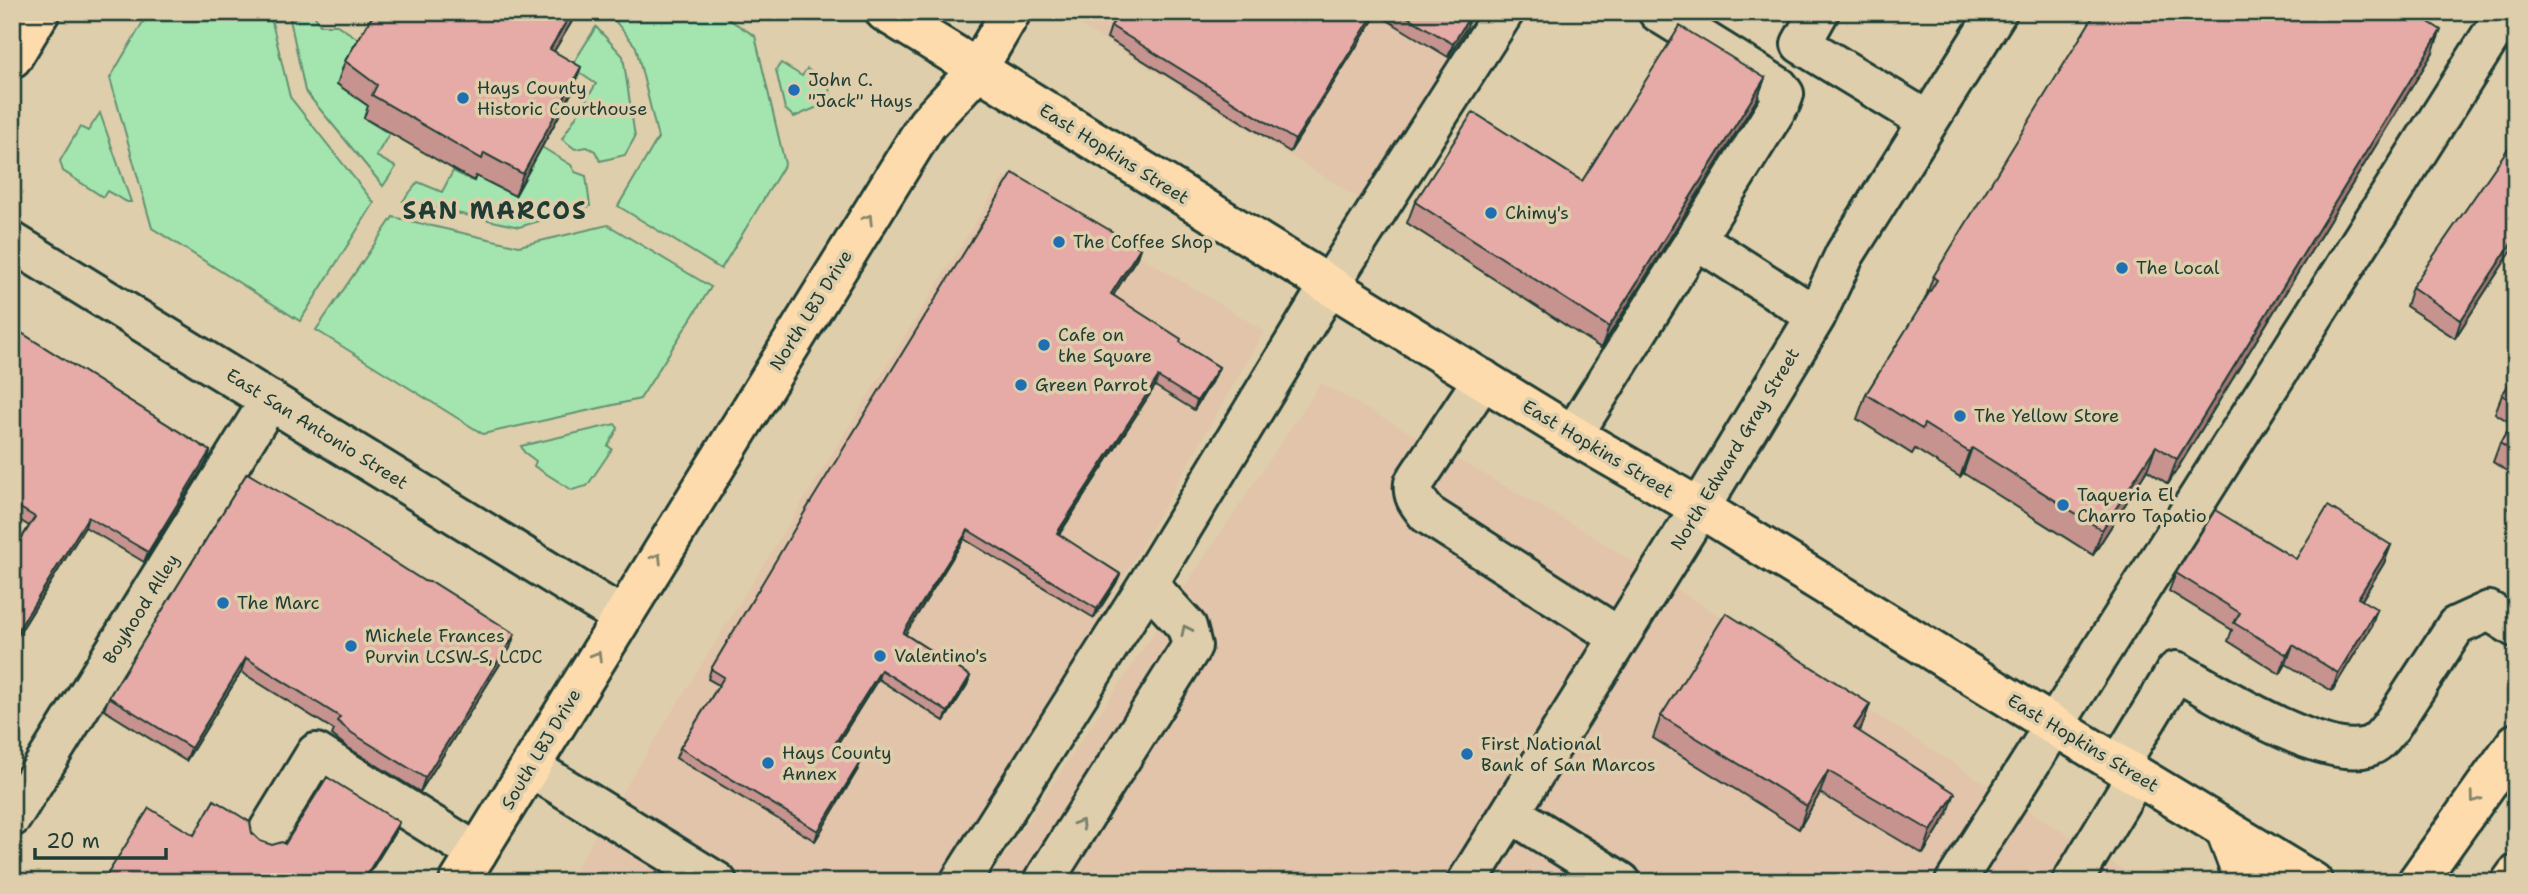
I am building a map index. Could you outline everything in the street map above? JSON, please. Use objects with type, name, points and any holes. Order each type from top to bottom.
[{"type":"main road","points":[[12,58],[40,12]]},
{"type":"main road","name":"East Hopkins Street","points":[[885,12],[1573,435],[1699,508],[2053,726],[2314,882]]},
{"type":"main road","name":"North LBJ Drive","points":[[621,616],[927,124],[977,70],[1011,12]]},
{"type":"main road","name":"South LBJ Drive","points":[[468,868],[621,616]]},
{"type":"main road","points":[[2417,882],[2516,744]]},
{"type":"main road","points":[[2225,829],[2245,882]]},
{"type":"main road","points":[[2511,882],[2516,875]]},
{"type":"street","points":[[960,882],[1148,584],[1329,286],[1504,12]]},
{"type":"street","points":[[1573,435],[1782,102],[1784,94],[1779,87],[1658,12]]},
{"type":"street","points":[[1819,12],[1801,44],[1928,121]]},
{"type":"street","points":[[1955,882],[2506,12]]},
{"type":"street","name":"North Edward Gray Street","points":[[1467,882],[1816,316],[1845,254],[1994,13]]},
{"type":"street","points":[[1696,239],[1816,316]]},
{"type":"street","name":"East San Antonio Street","points":[[12,242],[621,616]]},
{"type":"street","points":[[1483,379],[1414,483],[1413,492],[1417,501],[1427,514],[1619,637]]},
{"type":"street","name":"Boyhood Alley","points":[[12,817],[270,400]]},
{"type":"street","points":[[1043,882],[1192,646],[1187,627],[1148,584]]},
{"type":"street","points":[[2073,882],[2176,671],[2290,732],[2344,747],[2366,748],[2381,739],[2391,726],[2456,626],[2489,611],[2516,628]]},
{"type":"street","points":[[269,830],[316,753],[468,868]]},
{"type":"street","points":[[530,767],[717,882]]},
{"type":"street","points":[[1511,813],[1621,882]]},
{"type":"shaded area","points":[[1059,12],[1482,12],[1360,199]]},
{"type":"shaded area","points":[[1005,175],[1264,331],[1063,683],[937,882],[567,882]]},
{"type":"shaded area","points":[[1321,383],[1581,529],[2142,882],[987,882]]},
{"type":"green space","points":[[149,12],[257,12],[272,22],[290,97],[374,203],[300,321],[152,228],[110,78]]},
{"type":"green space","points":[[608,12],[717,12],[755,36],[785,164],[721,269],[618,206],[658,138],[636,47]]},
{"type":"green space","points":[[313,13],[320,25],[337,25],[363,42],[369,107],[364,118],[389,134],[376,156],[396,167],[383,186],[305,91],[290,19]]},
{"type":"green space","points":[[596,27],[623,56],[635,137],[625,155],[600,161],[595,151],[587,147],[575,149],[562,139],[596,84],[571,67]]},
{"type":"green space","points":[[781,63],[802,76],[807,69],[827,82],[831,96],[825,104],[794,117],[785,109],[776,70]]},
{"type":"green space","points":[[100,113],[131,202],[107,191],[103,197],[63,171],[60,161],[80,127],[88,131]]},
{"type":"green space","points":[[540,146],[571,165],[575,172],[586,176],[590,206],[519,227],[403,201],[418,182],[442,192],[453,171],[473,181],[476,176]]},
{"type":"green space","points":[[393,217],[519,246],[608,225],[711,287],[640,399],[483,434],[316,330]]},
{"type":"green space","points":[[615,424],[618,428],[608,446],[612,449],[587,486],[572,490],[534,466],[536,461],[524,452],[521,446]]},
{"type":"building","name":"Hays County Historic Courthouse","points":[[375,12],[572,12],[550,49],[581,67],[523,174],[484,153],[482,159],[372,95],[377,85],[345,61]]},
{"type":"building","points":[[1120,12],[1375,12],[1295,140],[1111,26]]},
{"type":"building","points":[[1399,12],[1468,12],[1471,14],[1453,44]]},
{"type":"building","name":"The Local","points":[[2096,12],[2413,12],[2441,30],[2177,459],[2156,446],[2102,530],[1972,448],[1969,452],[1924,424],[1922,429],[1866,394],[1937,280],[1933,277]]},
{"type":"building","points":[[1680,26],[1765,78],[1609,327],[1415,202],[1473,112],[1582,181]]},
{"type":"building","points":[[2516,137],[2516,236],[2461,320],[2412,287]]},
{"type":"building","points":[[1013,173],[1140,248],[1111,294],[1219,367],[1197,401],[1158,377],[1057,533],[1120,574],[1097,609],[968,530],[903,633],[970,676],[948,712],[881,670],[836,742],[862,759],[818,831],[680,748],[724,677],[711,669]]},
{"type":"building","points":[[12,327],[210,451],[148,552],[88,517],[18,630],[12,626],[12,554],[35,517],[12,503]]},
{"type":"building","points":[[2516,374],[2516,404],[2502,395]]},
{"type":"building","points":[[2516,419],[2516,454],[2500,443]]},
{"type":"building","points":[[247,473],[515,634],[425,778],[352,733],[337,721],[340,717],[246,658],[191,748],[109,697]]},
{"type":"building","points":[[2328,506],[2391,545],[2358,598],[2377,609],[2338,673],[2293,645],[2287,655],[2234,623],[2240,613],[2176,573],[2215,510],[2296,559]]},
{"type":"building","points":[[1726,613],[1870,704],[1854,728],[1955,793],[1931,831],[1828,771],[1807,806],[1661,716]]},
{"type":"building","points":[[327,777],[399,822],[362,882],[111,882],[105,878],[149,808],[194,835],[214,800],[250,822],[252,833],[260,841],[272,845],[282,842],[285,844]]},
{"type":"place","name":"John C. \"Jack\" Hays","points":[[794,90]]},
{"type":"place","name":"Hays County Historic Courthouse","points":[[463,98]]},
{"type":"place","name":"Chimy's","points":[[1491,213]]},
{"type":"place","name":"The Coffee Shop","points":[[1059,242]]},
{"type":"place","name":"The Local","points":[[2122,268]]},
{"type":"place","name":"Cafe on the Square","points":[[1044,345]]},
{"type":"place","name":"Green Parrot","points":[[1021,385]]},
{"type":"place","name":"The Yellow Store","points":[[1960,416]]},
{"type":"place","name":"Taqueria El Charro Tapatio","points":[[2063,505]]},
{"type":"place","name":"The Marc","points":[[223,603]]},
{"type":"place","name":"Michele Frances Purvin LCSW-S, LCDC","points":[[351,646]]},
{"type":"place","name":"Valentino's","points":[[880,656]]},
{"type":"place","name":"First National Bank of San Marcos","points":[[1467,754]]},
{"type":"place","name":"Hays County Annex","points":[[768,763]]},
{"type":"district","name":"SAN MARCOS","points":[[495,211]]}]
